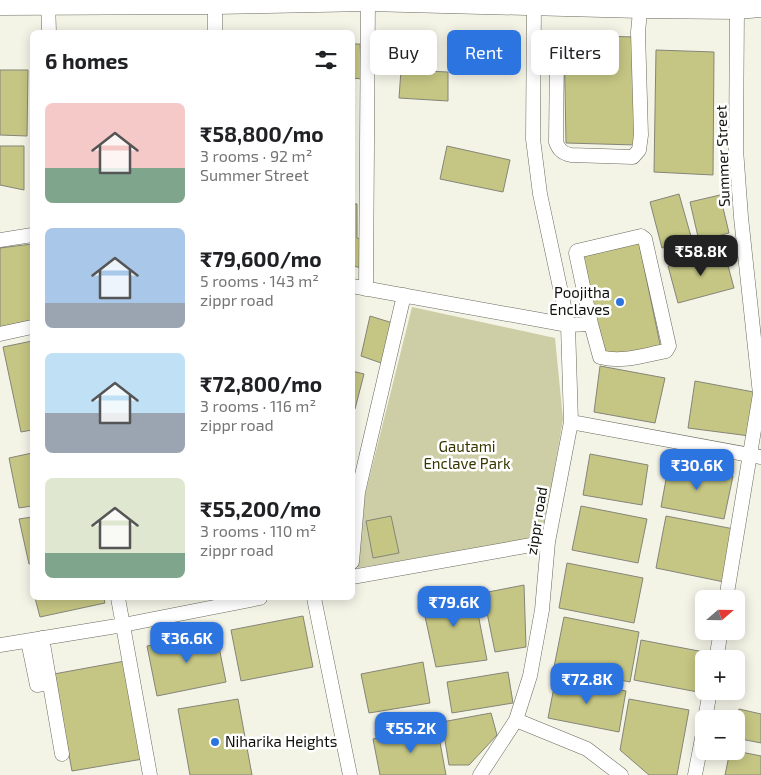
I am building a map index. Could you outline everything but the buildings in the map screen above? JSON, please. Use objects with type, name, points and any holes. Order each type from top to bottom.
[{"type":"street","points":[[368,0],[359,287],[568,325],[591,324]]},
{"type":"street","points":[[0,6],[48,3],[368,0],[534,5],[640,4],[737,9],[761,7]]},
{"type":"street","points":[[215,2],[215,30]]},
{"type":"street","points":[[48,3],[49,30]]},
{"type":"street","points":[[557,75],[556,142],[558,150],[564,154],[571,155],[633,157],[639,150],[641,135],[638,32],[640,4]]},
{"type":"street","name":"zippr road","points":[[480,775],[516,720],[530,676],[542,610],[548,542],[571,422],[568,325],[540,194],[533,139],[534,5]]},
{"type":"street","name":"Summer Street","points":[[728,590],[756,456],[760,394],[741,217],[736,149],[737,9]]},
{"type":"street","points":[[0,240],[30,235]]},
{"type":"street","points":[[641,236],[645,239],[669,346],[666,351],[618,360],[600,357],[591,324],[576,252],[641,236]]},
{"type":"street","points":[[355,491],[404,295]]},
{"type":"street","points":[[0,334],[30,327]]},
{"type":"street","points":[[571,422],[756,456]]},
{"type":"street","points":[[355,576],[548,542]]},
{"type":"street","points":[[118,600],[150,775]]},
{"type":"street","points":[[0,645],[123,625],[250,600]]},
{"type":"street","points":[[314,600],[350,775]]},
{"type":"street","points":[[35,640],[37,685],[49,683],[62,754]]},
{"type":"street","points":[[516,720],[587,749],[621,775]]},
{"type":"street","points":[[695,775],[698,760]]},
{"type":"green space","name":"Gautami Enclave Park","points":[[412,307],[555,338],[563,419],[543,537],[358,568],[365,495]]},
{"type":"place","name":"Poojitha Enclaves","points":[[620,302]]},
{"type":"place","name":"Niharika Heights","points":[[215,742]]}]
